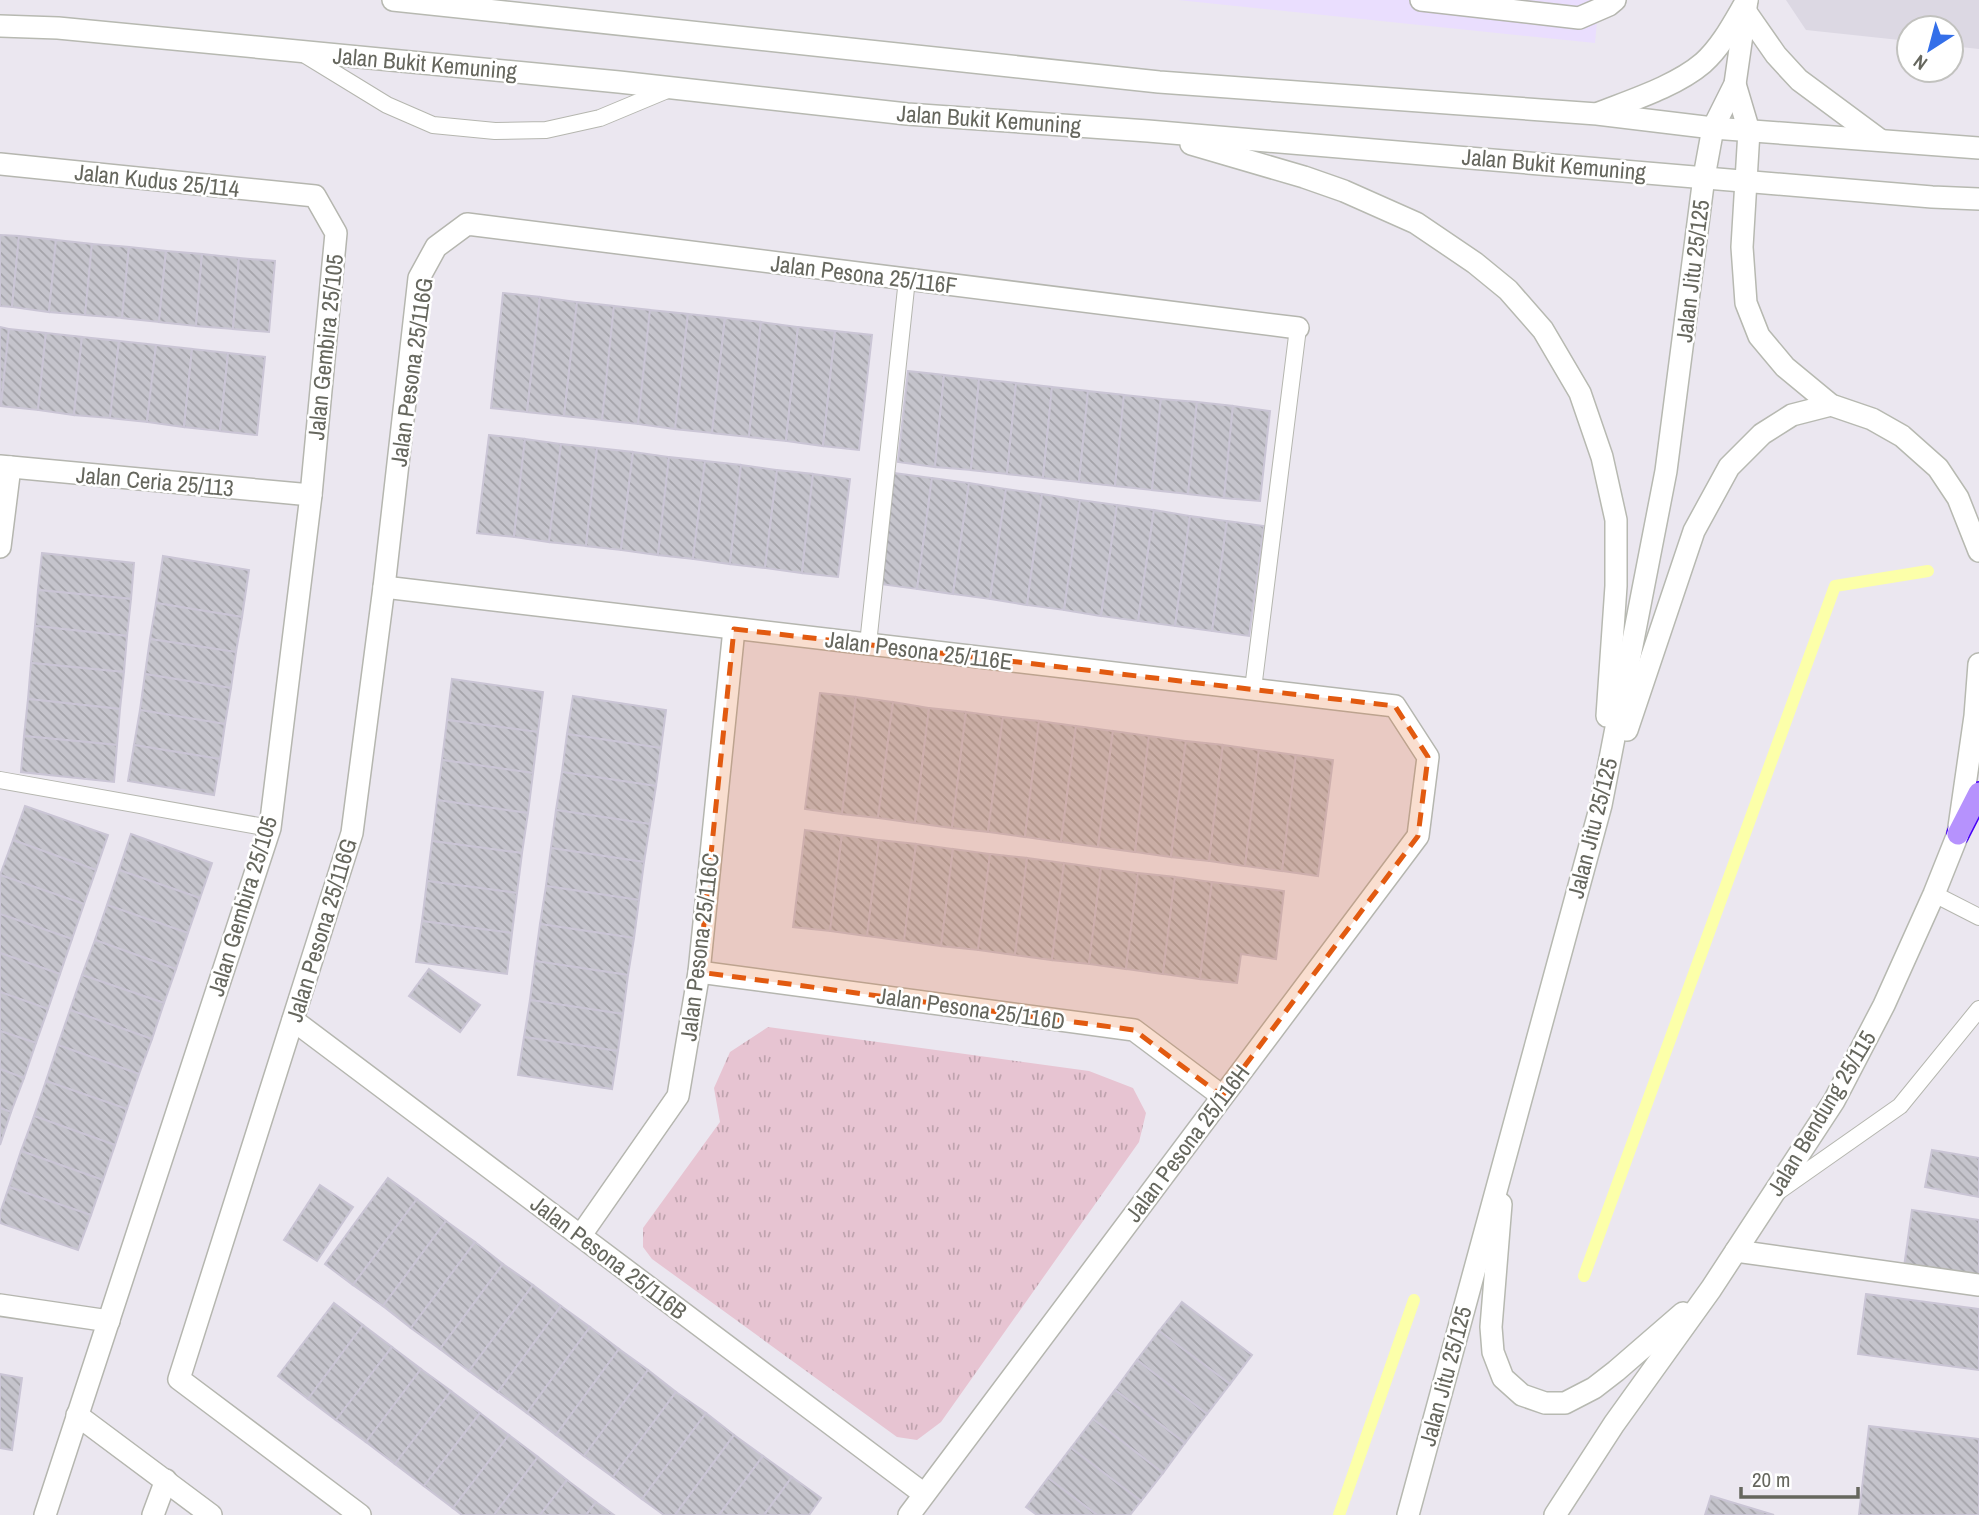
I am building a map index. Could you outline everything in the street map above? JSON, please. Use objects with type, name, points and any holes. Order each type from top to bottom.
[{"type":"highway","points":[[1958,834],[1979,793]]},
{"type":"street","points":[[393,0],[1159,82],[1597,114],[1713,128],[1979,148]]},
{"type":"street","points":[[1420,0],[1579,18],[1612,3]]},
{"type":"street","points":[[1597,114],[1658,89],[1702,64],[1723,41],[1747,4]]},
{"type":"street","points":[[1747,4],[1735,84],[1749,131],[1742,247],[1746,303],[1759,336],[1785,367],[1831,405],[1872,419],[1902,436],[1938,468],[1958,498],[1979,551]]},
{"type":"street","points":[[1747,4],[1776,55],[1800,80],[1881,141]]},
{"type":"street","name":"Jalan Bukit Kemuning","points":[[0,26],[300,51],[907,114],[1979,199]]},
{"type":"street","name":"Jalan Jitu 25/125","points":[[1408,1515],[1601,805],[1666,471],[1704,177],[1713,128],[1735,84]]},
{"type":"street","points":[[1147,131],[1344,191],[1416,223],[1475,263],[1508,290],[1543,330],[1580,393],[1602,457],[1616,520],[1616,586],[1601,805]]},
{"type":"street","name":"Jalan Kudus 25/114","points":[[0,164],[315,196]]},
{"type":"street","name":"Jalan Gembira 25/105","points":[[45,1515],[270,828],[311,495],[336,233],[315,196]]},
{"type":"street","name":"Jalan Pesona 25/116F","points":[[436,247],[467,224],[1298,328]]},
{"type":"street","name":"Jalan Pesona 25/116G","points":[[360,1515],[179,1379],[352,833],[384,587],[419,278],[436,247]]},
{"type":"street","points":[[1601,805],[1694,531],[1729,467],[1762,434],[1792,415],[1831,405]]},
{"type":"street","points":[[0,547],[5,466]]},
{"type":"street","name":"Jalan Ceria 25/113","points":[[5,466],[311,495]]},
{"type":"street","name":"Jalan Pesona 25/116E","points":[[384,587],[1395,706],[1428,757]]},
{"type":"street","name":"Jalan Pesona 25/116C","points":[[581,1236],[678,1096],[699,972],[734,629]]},
{"type":"street","name":"Jalan Bendung 25/115","points":[[1555,1515],[1614,1424],[1711,1289],[1833,1101],[1884,1004],[1958,834],[1975,716],[1979,664]]},
{"type":"street","name":"Jalan Pesona 25/116H","points":[[909,1515],[1418,836],[1428,757]]},
{"type":"street","name":"Jalan Pesona 25/116D","points":[[699,972],[1134,1030],[1222,1096]]},
{"type":"street","name":"Jalan Pesona 25/116B","points":[[293,1020],[924,1494]]},
{"type":"street","points":[[1506,1148],[1491,1327],[1493,1352],[1503,1378],[1522,1395],[1545,1404],[1565,1403],[1594,1388],[1711,1289]]},
{"type":"street","points":[[1736,1251],[1979,1285]]},
{"type":"street","points":[[0,1305],[109,1321]]},
{"type":"street","points":[[77,1415],[211,1515]]},
{"type":"street","points":[[153,1515],[166,1480]]},
{"type":"street","points":[[1569,1515],[1574,1488]]},
{"type":"lane","points":[[300,51],[387,105],[433,125],[495,131],[546,130],[600,118],[672,88]]},
{"type":"lane","points":[[868,644],[907,279]]},
{"type":"lane","points":[[1253,689],[1298,328]]},
{"type":"lane","points":[[0,780],[270,828]]},
{"type":"lane","points":[[1934,894],[1979,918]]},
{"type":"lane","points":[[1771,1197],[1900,1106],[1979,1009]]},
{"type":"highlighted area","points":[[734,629],[1395,706],[1428,757],[1418,836],[1222,1096],[1134,1030],[699,972]]},
{"type":"shaded area","points":[[1178,0],[1599,0],[1595,43]]},
{"type":"shaded area","points":[[1786,0],[1979,0],[1979,49],[1965,48],[1965,14],[1895,14],[1895,40],[1806,30]]},
{"type":"green space","points":[[768,1027],[1089,1071],[1133,1088],[1146,1113],[1139,1142],[941,1422],[917,1440],[897,1437],[652,1259],[643,1247],[643,1228],[720,1122],[714,1088],[730,1052]]},
{"type":"building","points":[[0,235],[19,236],[12,307],[0,306]]},
{"type":"building","points":[[19,236],[56,240],[49,312],[12,307]]},
{"type":"building","points":[[56,240],[92,244],[85,315],[49,312]]},
{"type":"building","points":[[92,244],[129,247],[122,318],[85,315]]},
{"type":"building","points":[[129,247],[166,251],[159,322],[122,318]]},
{"type":"building","points":[[166,251],[202,254],[196,326],[159,322]]},
{"type":"building","points":[[202,254],[239,258],[233,329],[196,326]]},
{"type":"building","points":[[239,258],[275,261],[269,332],[233,329]]},
{"type":"building","points":[[503,293],[540,297],[527,412],[491,408]]},
{"type":"building","points":[[540,297],[577,302],[564,416],[527,412]]},
{"type":"building","points":[[577,302],[614,306],[602,420],[564,416]]},
{"type":"building","points":[[614,306],[650,310],[638,424],[602,420]]},
{"type":"building","points":[[650,310],[688,314],[675,429],[638,424]]},
{"type":"building","points":[[688,314],[725,318],[712,433],[675,429]]},
{"type":"building","points":[[725,318],[761,322],[749,437],[712,433]]},
{"type":"building","points":[[761,322],[798,327],[786,441],[749,437]]},
{"type":"building","points":[[0,327],[9,329],[1,406],[0,406]]},
{"type":"building","points":[[798,327],[835,331],[823,446],[786,441]]},
{"type":"building","points":[[9,329],[46,333],[38,410],[1,406]]},
{"type":"building","points":[[835,331],[872,335],[859,450],[823,446]]},
{"type":"building","points":[[46,333],[82,337],[74,415],[38,410]]},
{"type":"building","points":[[82,337],[119,341],[110,418],[74,415]]},
{"type":"building","points":[[119,341],[156,345],[147,422],[110,418]]},
{"type":"building","points":[[156,345],[192,349],[184,427],[147,422]]},
{"type":"building","points":[[192,349],[228,353],[220,431],[184,427]]},
{"type":"building","points":[[228,353],[265,357],[257,435],[220,431]]},
{"type":"building","points":[[908,371],[944,375],[935,467],[898,462]]},
{"type":"building","points":[[944,375],[979,379],[971,470],[935,467]]},
{"type":"building","points":[[979,379],[1016,383],[1007,474],[971,470]]},
{"type":"building","points":[[1016,383],[1052,387],[1043,478],[1007,474]]},
{"type":"building","points":[[1052,387],[1088,391],[1079,482],[1043,478]]},
{"type":"building","points":[[1088,391],[1124,395],[1115,486],[1079,482]]},
{"type":"building","points":[[1124,395],[1161,399],[1152,490],[1115,486]]},
{"type":"building","points":[[1161,399],[1197,402],[1188,494],[1152,490]]},
{"type":"building","points":[[1197,402],[1233,406],[1224,498],[1188,494]]},
{"type":"building","points":[[1233,406],[1270,411],[1260,501],[1224,498]]},
{"type":"building","points":[[489,435],[525,439],[514,537],[477,533]]},
{"type":"building","points":[[525,439],[561,444],[549,542],[514,537]]},
{"type":"building","points":[[561,444],[597,448],[586,546],[549,542]]},
{"type":"building","points":[[597,448],[633,452],[621,550],[586,546]]},
{"type":"building","points":[[633,452],[669,457],[658,555],[621,550]]},
{"type":"building","points":[[669,457],[705,461],[693,559],[658,555]]},
{"type":"building","points":[[705,461],[741,465],[730,564],[693,559]]},
{"type":"building","points":[[741,465],[777,470],[765,568],[730,564]]},
{"type":"building","points":[[777,470],[813,474],[802,573],[765,568]]},
{"type":"building","points":[[894,473],[932,478],[917,589],[880,584]]},
{"type":"building","points":[[813,474],[850,479],[838,577],[802,573]]},
{"type":"building","points":[[932,478],[969,483],[953,594],[917,589]]},
{"type":"building","points":[[969,483],[1006,489],[990,599],[953,594]]},
{"type":"building","points":[[1006,489],[1042,494],[1027,605],[990,599]]},
{"type":"building","points":[[1042,494],[1080,500],[1064,610],[1027,605]]},
{"type":"building","points":[[1080,500],[1117,505],[1101,616],[1064,610]]},
{"type":"building","points":[[1117,505],[1154,510],[1138,621],[1101,616]]},
{"type":"building","points":[[1154,510],[1190,516],[1175,626],[1138,621]]},
{"type":"building","points":[[1190,516],[1227,521],[1212,631],[1175,626]]},
{"type":"building","points":[[1227,521],[1264,526],[1249,636],[1212,631]]},
{"type":"building","points":[[42,553],[134,563],[131,599],[38,590]]},
{"type":"building","points":[[163,556],[249,570],[242,617],[156,603]]},
{"type":"building","points":[[38,590],[131,599],[127,636],[35,626]]},
{"type":"building","points":[[156,603],[242,617],[236,652],[150,639]]},
{"type":"building","points":[[35,626],[127,636],[124,672],[31,663]]},
{"type":"building","points":[[150,639],[236,652],[231,688],[145,674]]},
{"type":"building","points":[[31,663],[124,672],[120,709],[28,699]]},
{"type":"building","points":[[145,674],[231,688],[225,724],[140,710]]},
{"type":"building","points":[[452,679],[543,692],[538,732],[447,720]]},
{"type":"building","points":[[820,693],[856,697],[842,814],[805,809]]},
{"type":"building","points":[[573,696],[666,710],[661,748],[567,734]]},
{"type":"building","points":[[856,697],[893,702],[878,818],[842,814]]},
{"type":"building","points":[[28,699],[120,709],[117,745],[24,736]]},
{"type":"building","points":[[893,702],[929,708],[915,823],[878,818]]},
{"type":"building","points":[[929,708],[966,712],[952,828],[915,823]]},
{"type":"building","points":[[140,710],[225,724],[220,759],[134,745]]},
{"type":"building","points":[[966,712],[1003,717],[988,832],[952,828]]},
{"type":"building","points":[[1003,717],[1039,721],[1025,837],[988,832]]},
{"type":"building","points":[[447,720],[538,732],[533,773],[442,760]]},
{"type":"building","points":[[1039,721],[1076,726],[1061,842],[1025,837]]},
{"type":"building","points":[[1076,726],[1113,731],[1098,847],[1061,842]]},
{"type":"building","points":[[1113,731],[1149,736],[1135,852],[1098,847]]},
{"type":"building","points":[[567,734],[661,748],[656,786],[562,772]]},
{"type":"building","points":[[24,736],[117,745],[114,782],[21,772]]},
{"type":"building","points":[[1149,736],[1186,741],[1171,857],[1135,852]]},
{"type":"building","points":[[1186,741],[1223,745],[1209,861],[1171,857]]},
{"type":"building","points":[[134,745],[220,759],[214,795],[128,781]]},
{"type":"building","points":[[1223,745],[1259,750],[1245,866],[1209,861]]},
{"type":"building","points":[[1259,750],[1296,755],[1282,871],[1245,866]]},
{"type":"building","points":[[1296,755],[1333,760],[1318,876],[1282,871]]},
{"type":"building","points":[[442,760],[533,773],[528,813],[437,800]]},
{"type":"building","points":[[562,772],[656,786],[650,824],[556,810]]},
{"type":"building","points":[[437,800],[528,813],[522,853],[432,841]]},
{"type":"building","points":[[25,806],[108,835],[96,870],[13,840]]},
{"type":"building","points":[[556,810],[650,824],[644,862],[551,848]]},
{"type":"building","points":[[805,830],[842,835],[830,931],[793,927]]},
{"type":"building","points":[[131,834],[212,863],[200,898],[119,870]]},
{"type":"building","points":[[842,835],[879,840],[867,936],[830,931]]},
{"type":"building","points":[[13,840],[96,870],[84,904],[0,875]]},
{"type":"building","points":[[879,840],[916,844],[904,941],[867,936]]},
{"type":"building","points":[[432,841],[522,853],[517,893],[427,881]]},
{"type":"building","points":[[916,844],[953,849],[941,946],[904,941]]},
{"type":"building","points":[[551,848],[644,862],[639,900],[546,886]]},
{"type":"building","points":[[953,849],[990,854],[978,950],[941,946]]},
{"type":"building","points":[[990,854],[1027,858],[1015,955],[978,950]]},
{"type":"building","points":[[1027,858],[1064,863],[1052,960],[1015,955]]},
{"type":"building","points":[[1064,863],[1101,868],[1089,964],[1052,960]]},
{"type":"building","points":[[1101,868],[1138,873],[1126,969],[1089,964]]},
{"type":"building","points":[[119,870],[200,898],[188,933],[107,905]]},
{"type":"building","points":[[1138,873],[1175,877],[1163,974],[1126,969]]},
{"type":"building","points":[[0,875],[84,904],[72,939],[0,914]]},
{"type":"building","points":[[1175,877],[1212,882],[1200,979],[1163,974]]},
{"type":"building","points":[[427,881],[517,893],[512,933],[422,921]]},
{"type":"building","points":[[1212,882],[1284,891],[1276,959],[1241,954],[1237,983],[1200,979]]},
{"type":"building","points":[[546,886],[639,900],[634,938],[540,924]]},
{"type":"building","points":[[107,905],[188,933],[176,969],[95,940]]},
{"type":"building","points":[[0,914],[72,939],[60,974],[0,953]]},
{"type":"building","points":[[422,921],[512,933],[507,974],[416,962]]},
{"type":"building","points":[[540,924],[634,938],[628,975],[535,961]]},
{"type":"building","points":[[95,940],[176,969],[164,1003],[82,975]]},
{"type":"building","points":[[0,953],[60,974],[48,1009],[0,992]]},
{"type":"building","points":[[535,961],[628,975],[623,1014],[530,1000]]},
{"type":"building","points":[[429,969],[480,1005],[460,1032],[409,996]]},
{"type":"building","points":[[82,975],[164,1003],[152,1039],[70,1010]]},
{"type":"building","points":[[0,992],[48,1009],[36,1043],[0,1031]]},
{"type":"building","points":[[530,1000],[623,1014],[618,1051],[524,1037]]},
{"type":"building","points":[[70,1010],[152,1039],[139,1074],[58,1045]]},
{"type":"building","points":[[0,1031],[36,1043],[24,1078],[0,1069]]},
{"type":"building","points":[[524,1037],[618,1051],[612,1089],[518,1075]]},
{"type":"building","points":[[58,1045],[139,1074],[127,1109],[46,1081]]},
{"type":"building","points":[[0,1069],[24,1078],[11,1112],[0,1108]]},
{"type":"building","points":[[46,1081],[127,1109],[115,1145],[34,1116]]},
{"type":"building","points":[[0,1108],[11,1112],[0,1145]]},
{"type":"building","points":[[34,1116],[115,1145],[103,1180],[21,1151]]},
{"type":"building","points":[[1932,1150],[1979,1158],[1979,1197],[1925,1187]]},
{"type":"building","points":[[21,1151],[103,1180],[91,1215],[9,1187]]},
{"type":"building","points":[[388,1178],[417,1199],[353,1285],[325,1264]]},
{"type":"building","points":[[320,1185],[353,1207],[317,1261],[284,1240]]},
{"type":"building","points":[[9,1187],[91,1215],[78,1250],[0,1223],[0,1213]]},
{"type":"building","points":[[417,1199],[446,1221],[383,1306],[353,1285]]},
{"type":"building","points":[[1912,1210],[1979,1220],[1979,1278],[1904,1267]]},
{"type":"building","points":[[446,1221],[475,1242],[411,1328],[383,1306]]},
{"type":"building","points":[[475,1242],[503,1264],[440,1349],[411,1328]]},
{"type":"building","points":[[503,1264],[533,1285],[469,1371],[440,1349]]},
{"type":"building","points":[[533,1285],[561,1306],[498,1392],[469,1371]]},
{"type":"building","points":[[1866,1294],[1979,1309],[1979,1370],[1858,1354]]},
{"type":"building","points":[[1182,1302],[1252,1355],[1230,1384],[1159,1331]]},
{"type":"building","points":[[334,1303],[363,1325],[308,1399],[278,1376]]},
{"type":"building","points":[[561,1306],[590,1327],[527,1413],[498,1392]]},
{"type":"building","points":[[363,1325],[392,1347],[336,1420],[308,1399]]},
{"type":"building","points":[[590,1327],[619,1349],[556,1435],[527,1413]]},
{"type":"building","points":[[1159,1331],[1230,1384],[1207,1414],[1137,1360]]},
{"type":"building","points":[[392,1347],[421,1369],[366,1442],[336,1420]]},
{"type":"building","points":[[619,1349],[648,1370],[584,1456],[556,1435]]},
{"type":"building","points":[[1137,1360],[1207,1414],[1185,1443],[1115,1390]]},
{"type":"building","points":[[421,1369],[451,1391],[395,1464],[366,1442]]},
{"type":"building","points":[[648,1370],[676,1392],[613,1477],[584,1456]]},
{"type":"building","points":[[0,1374],[22,1378],[12,1450],[0,1448]]},
{"type":"building","points":[[1115,1390],[1185,1443],[1163,1473],[1093,1419]]},
{"type":"building","points":[[451,1391],[480,1413],[424,1486],[395,1464]]},
{"type":"building","points":[[676,1392],[706,1413],[642,1499],[613,1477]]},
{"type":"building","points":[[480,1413],[509,1435],[453,1508],[424,1486]]},
{"type":"building","points":[[706,1413],[734,1435],[675,1515],[664,1515],[642,1499]]},
{"type":"building","points":[[1093,1419],[1163,1473],[1141,1501],[1071,1448]]},
{"type":"building","points":[[1869,1426],[1979,1439],[1979,1515],[1859,1515]]},
{"type":"building","points":[[509,1435],[538,1457],[494,1515],[462,1515],[453,1508]]},
{"type":"building","points":[[734,1435],[763,1456],[719,1515],[675,1515]]},
{"type":"building","points":[[1071,1448],[1141,1501],[1130,1515],[1097,1515],[1048,1478]]},
{"type":"building","points":[[763,1456],[792,1477],[764,1515],[719,1515]]},
{"type":"building","points":[[538,1457],[567,1480],[540,1515],[494,1515]]},
{"type":"building","points":[[792,1477],[821,1498],[809,1515],[764,1515]]},
{"type":"building","points":[[1048,1478],[1097,1515],[1037,1515],[1026,1507]]},
{"type":"building","points":[[567,1480],[596,1502],[586,1515],[540,1515]]},
{"type":"building","points":[[1711,1496],[1774,1515],[1705,1515]]},
{"type":"building","points":[[596,1502],[614,1515],[586,1515]]},
{"type":"waterway","points":[[1584,1276],[1835,586],[1928,571]]},
{"type":"waterway","points":[[1339,1515],[1414,1300]]}]
